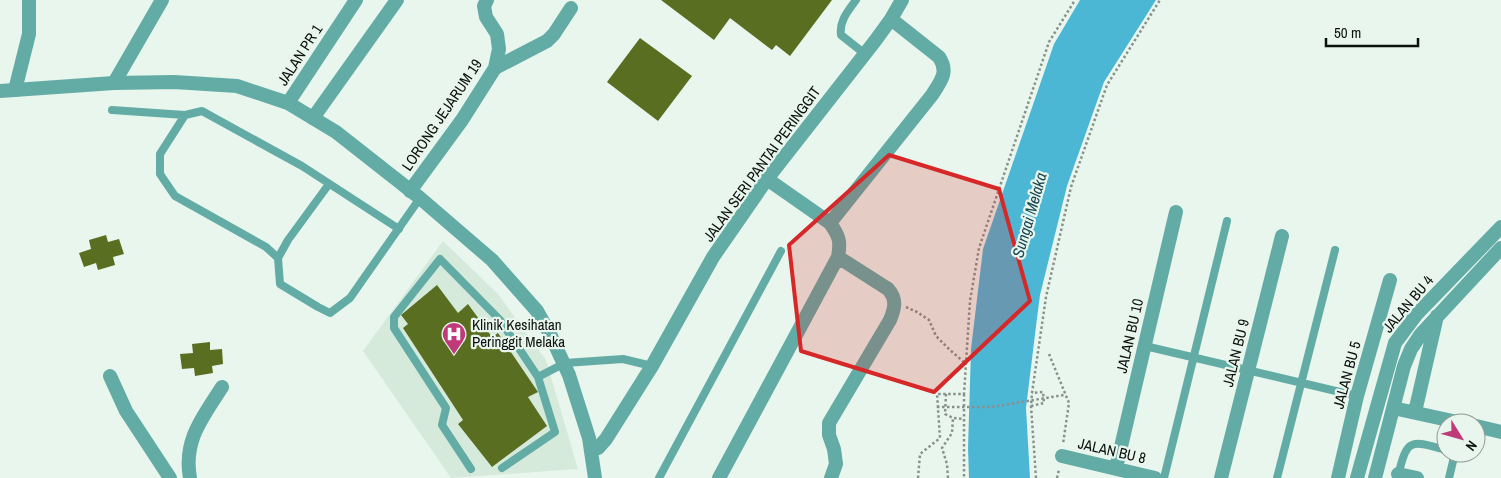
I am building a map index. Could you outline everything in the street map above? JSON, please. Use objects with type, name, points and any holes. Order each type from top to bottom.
[{"type":"street","points":[[15,90],[29,34],[29,0]]},
{"type":"street","points":[[114,83],[162,0]]},
{"type":"street","name":"JALAN PR 1","points":[[288,103],[356,0]]},
{"type":"street","points":[[313,118],[397,0]]},
{"type":"street","name":"LORONG JEJARUM 19","points":[[415,195],[495,68],[499,49],[497,34],[486,17],[484,6],[487,0]]},
{"type":"street","name":"JALAN SERI PANTAI PERINGGIT","points":[[591,450],[602,445],[652,366],[713,257],[767,179],[865,54],[891,19],[902,0]]},
{"type":"street","points":[[495,68],[547,41],[554,34],[571,8]]},
{"type":"street","points":[[830,223],[932,95],[944,73],[943,64],[939,57],[891,19]]},
{"type":"street","points":[[0,91],[114,83],[174,82],[237,86],[288,103],[336,132],[492,260],[536,311],[565,363],[589,438],[595,478]]},
{"type":"street","points":[[719,478],[838,257],[840,244],[837,233],[830,223],[767,179]]},
{"type":"street","name":"JALAN BU 10","points":[[1116,468],[1176,212]]},
{"type":"street","name":"JALAN BU 4","points":[[1358,478],[1389,359],[1395,343],[1416,315],[1501,227]]},
{"type":"street","name":"JALAN BU 9","points":[[1221,478],[1282,236]]},
{"type":"street","name":"JALAN BU 4","points":[[1375,478],[1404,366],[1411,349],[1437,315],[1501,248]]},
{"type":"street","points":[[831,478],[836,464],[834,449],[829,435],[829,423],[890,320],[895,302],[893,295],[888,289],[838,257]]},
{"type":"street","name":"JALAN BU 5","points":[[1338,478],[1390,280]]},
{"type":"street","points":[[1415,412],[1437,315]]},
{"type":"street","points":[[110,376],[126,411],[171,478],[189,474],[190,440],[202,417],[222,387]]},
{"type":"street","points":[[1393,408],[1436,417]]},
{"type":"street","points":[[1486,428],[1501,432]]},
{"type":"street","name":"JALAN BU 8","points":[[1062,456],[1155,478]]},
{"type":"street","points":[[1398,476],[1417,478]]},
{"type":"lane","points":[[856,0],[844,18],[840,28],[841,35],[865,54]]},
{"type":"lane","points":[[112,110],[185,115],[202,111],[302,166],[399,228]]},
{"type":"lane","points":[[185,115],[160,154],[160,174],[175,196],[266,247],[278,258]]},
{"type":"lane","points":[[329,184],[288,240],[278,258],[280,284],[330,313],[350,298],[399,228],[415,195]]},
{"type":"lane","points":[[1164,478],[1227,221]]},
{"type":"lane","points":[[1277,478],[1336,250]]},
{"type":"lane","points":[[659,478],[781,251]]},
{"type":"lane","points":[[471,469],[442,425],[446,408],[394,328],[394,316],[440,259],[500,320],[538,376],[555,432],[502,468]]},
{"type":"lane","points":[[1145,346],[1358,396]]},
{"type":"lane","points":[[538,376],[565,363],[623,359],[652,366]]},
{"type":"lane","points":[[1398,476],[1404,452],[1410,445],[1418,442],[1436,447]]},
{"type":"lane","points":[[1449,478],[1453,463]]},
{"type":"path","points":[[964,478],[963,419],[970,301],[979,248],[1049,42],[1074,0]]},
{"type":"path","points":[[1036,478],[1031,406],[1032,393],[1046,297],[1071,187],[1107,84],[1160,0]]},
{"type":"path","points":[[895,302],[918,312],[929,320],[936,336],[966,363]]},
{"type":"path","points":[[1049,354],[1064,395],[1069,403],[1062,456]]},
{"type":"path","points":[[1031,406],[1044,404],[1043,392],[1032,393]]},
{"type":"path","points":[[918,478],[920,454],[940,438],[937,394],[964,394]]},
{"type":"path","points":[[946,394],[945,414],[953,418],[963,419]]},
{"type":"path","points":[[937,407],[991,407],[1064,395]]},
{"type":"path","points":[[948,478],[947,464],[942,448],[952,433],[953,418]]},
{"type":"highlighted area","points":[[889,155],[999,189],[1030,301],[934,392],[801,351],[789,245]]},
{"type":"shaded area","name":"Klinik Kesihatan Peringgit Melaka","points":[[443,241],[498,294],[546,360],[578,469],[451,478],[363,351]]},
{"type":"water","name":"Sungai Melaka","points":[[1080,0],[1156,0],[1104,82],[1067,186],[1040,295],[1037,318],[1026,408],[1030,478],[969,478],[971,349],[983,249],[1054,44]]},
{"type":"building","points":[[661,0],[832,0],[790,56],[776,45],[772,50],[730,18],[714,40]]},
{"type":"building","points":[[640,38],[692,76],[658,121],[607,82]]},
{"type":"building","points":[[106,235],[108,242],[119,239],[124,254],[113,257],[115,265],[98,270],[96,263],[84,267],[79,253],[91,249],[89,240]]},
{"type":"building","points":[[437,285],[458,313],[468,304],[492,337],[498,333],[538,392],[528,397],[547,426],[492,467],[458,424],[463,420],[403,328],[408,324],[401,315]]},
{"type":"building","points":[[210,342],[210,350],[222,349],[223,364],[212,366],[213,373],[195,376],[194,368],[182,369],[180,354],[193,353],[192,344]]},
{"type":"place","name":"Klinik Kesihatan Peringgit Melaka","points":[[454,355]]}]
